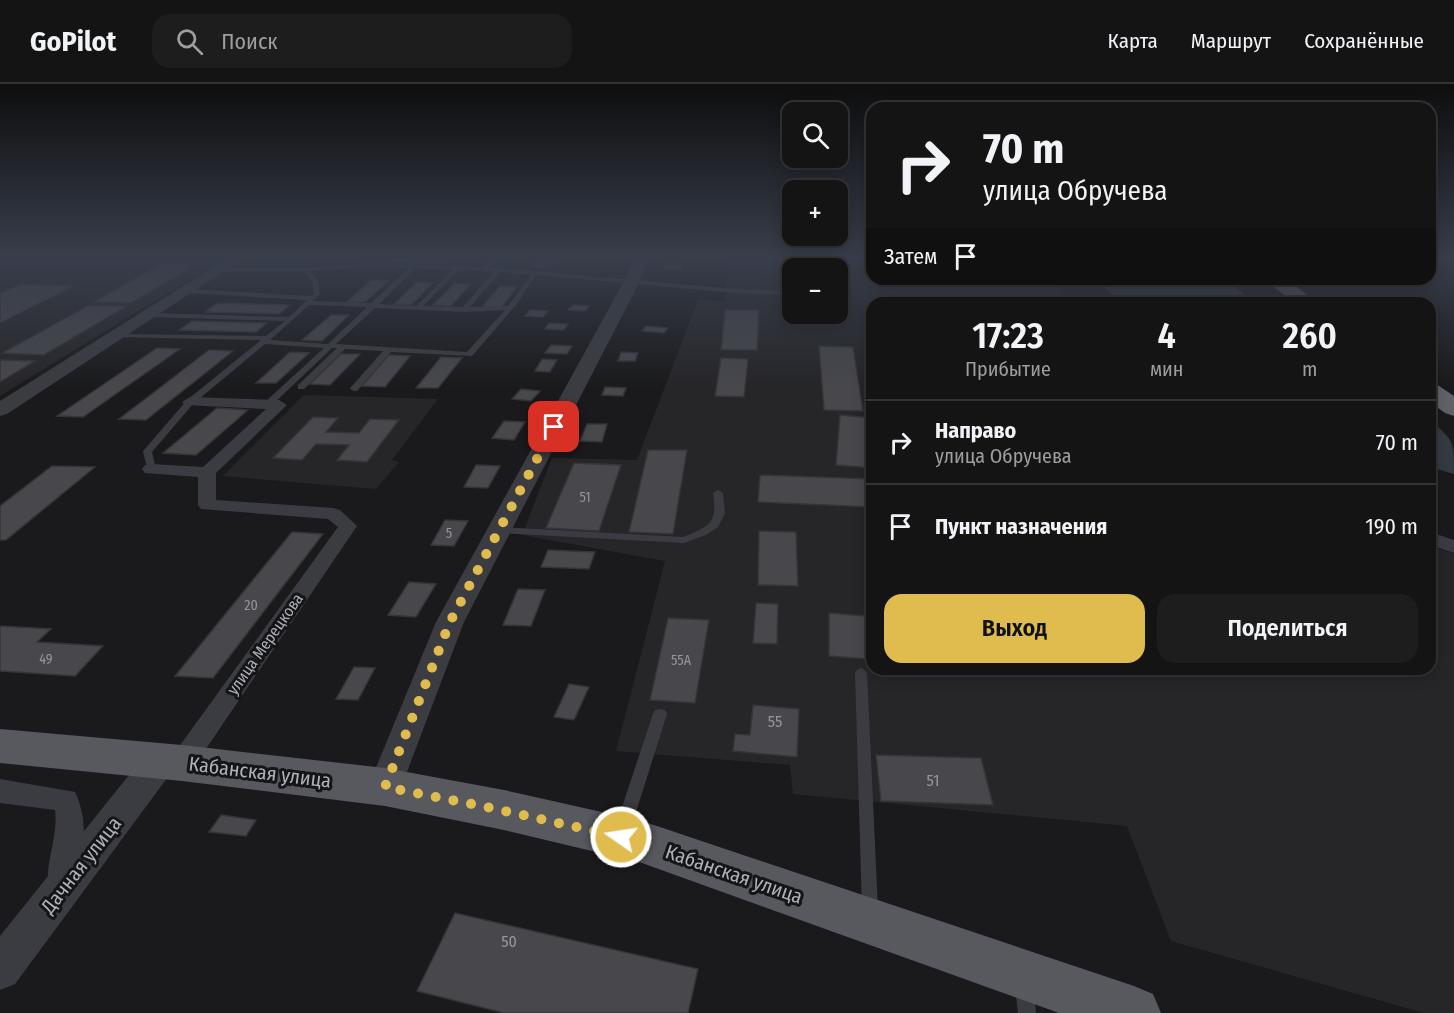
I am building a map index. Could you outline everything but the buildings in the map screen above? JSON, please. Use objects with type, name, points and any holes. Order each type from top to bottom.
[{"type":"highway","points":[[1436,395],[1454,408]]},
{"type":"main road","name":"Кабанская улица","points":[[0,746],[172,761],[385,787],[493,808],[621,837],[642,842],[870,921],[1025,994],[1134,1013]]},
{"type":"street","points":[[0,410],[172,301]]},
{"type":"street","points":[[385,787],[450,622],[621,301]]},
{"type":"street","points":[[150,469],[207,472],[279,405],[190,402]]},
{"type":"street","name":"улица Мерецкова","points":[[172,761],[348,526],[333,514],[207,505],[207,472]]},
{"type":"street","points":[[1436,540],[1454,547]]},
{"type":"street","name":"Дачная улица","points":[[0,969],[56,897],[172,761]]},
{"type":"street","points":[[0,792],[65,800],[72,815],[70,842],[56,897]]},
{"type":"lane","points":[[150,469],[147,452],[190,402],[311,301]]},
{"type":"lane","points":[[322,301],[374,303],[417,308],[508,308]]},
{"type":"lane","points":[[417,308],[424,301]]},
{"type":"lane","points":[[464,309],[471,301]]},
{"type":"lane","points":[[118,335],[265,340],[469,354],[516,301]]},
{"type":"lane","points":[[268,404],[374,303]]},
{"type":"lane","points":[[150,315],[291,319]]},
{"type":"lane","points":[[301,387],[344,346]]},
{"type":"lane","points":[[354,389],[388,350]]},
{"type":"lane","points":[[499,530],[684,540],[712,528],[721,512],[718,493]]},
{"type":"lane","points":[[861,673],[870,921]]},
{"type":"lane","points":[[621,837],[660,714]]},
{"type":"shaded area","points":[[0,301],[154,301],[0,396]]},
{"type":"shaded area","points":[[697,301],[782,301],[782,324],[848,324],[848,301],[866,301],[866,675],[1436,675],[1436,548],[1454,554],[1454,1013],[1424,1013],[1171,941],[1127,826],[793,794],[790,765],[616,751],[665,561],[522,535],[552,458],[637,460]]},
{"type":"shaded area","points":[[304,395],[438,399],[392,460],[399,462],[376,489],[223,476]]},
{"type":"shaded area","points":[[1436,426],[1451,442],[1454,454],[1454,474],[1436,469]]},
{"type":"route","points":[[554,427],[450,622],[385,787],[621,837]]}]
